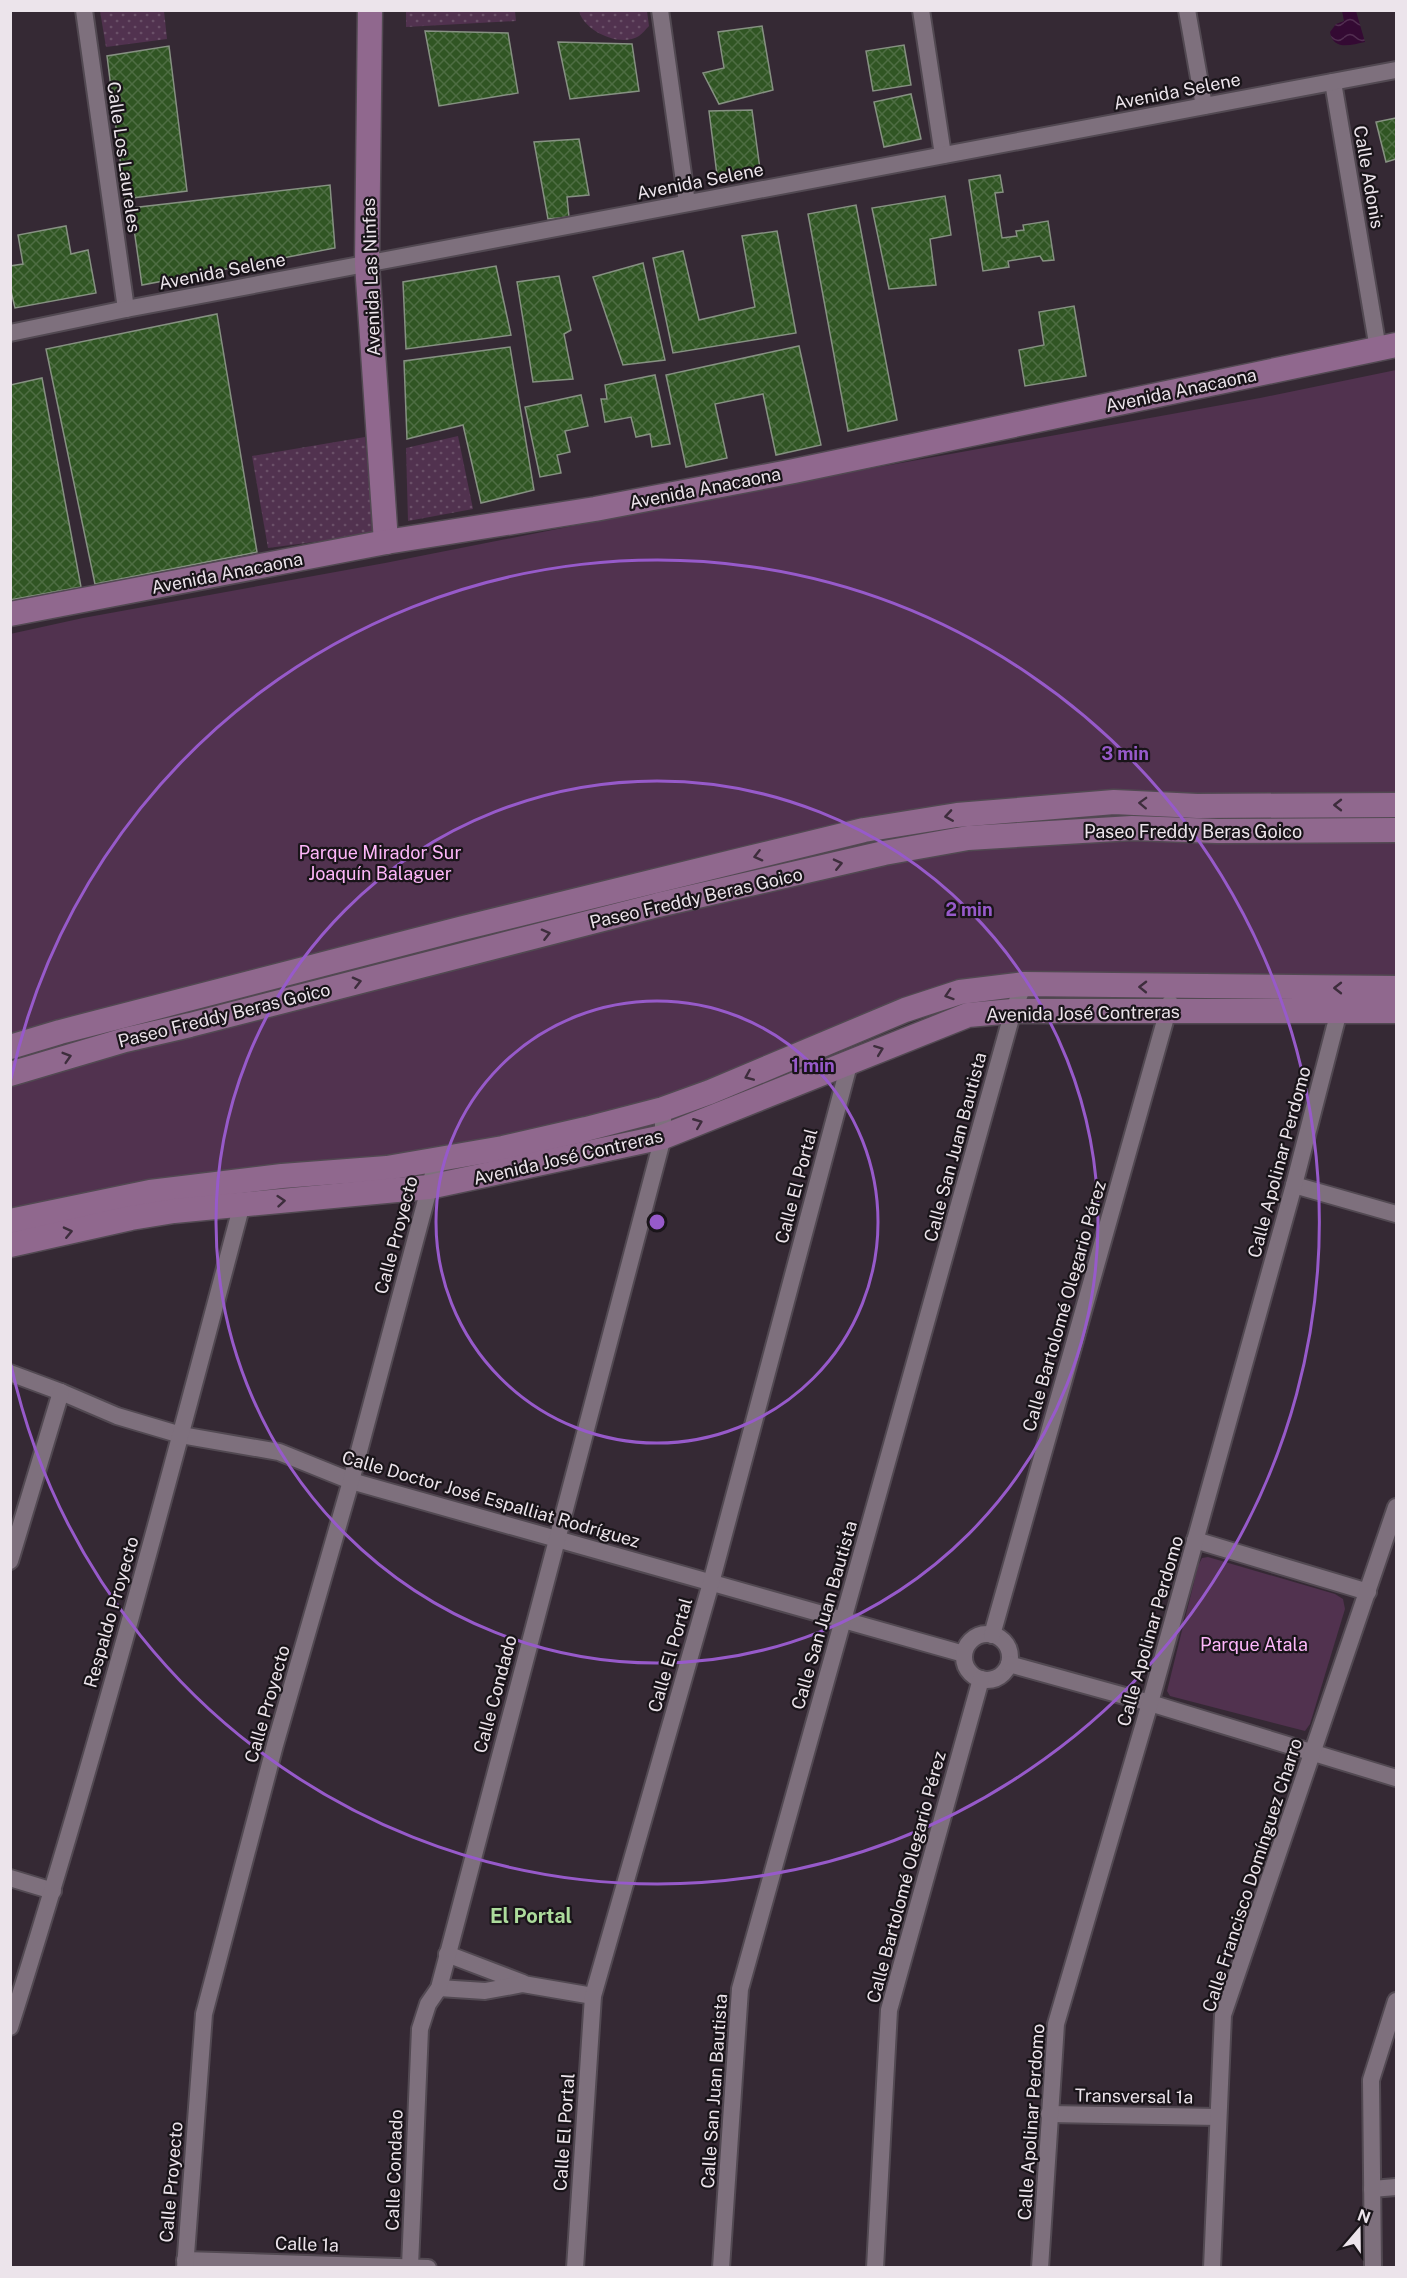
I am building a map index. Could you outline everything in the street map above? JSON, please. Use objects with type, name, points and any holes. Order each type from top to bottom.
[{"type":"main road","name":"Avenida Las Ninfas","points":[[370,10],[367,264],[386,542]]},
{"type":"main road","name":"Avenida Anacaona","points":[[10,614],[386,542],[595,509],[794,471],[1387,347]]},
{"type":"main road","name":"Paseo Freddy Beras Goico","points":[[10,1047],[405,943],[864,830],[957,815],[1113,802],[1197,806],[1396,805]]},
{"type":"main road","name":"Paseo Freddy Beras Goico","points":[[10,1074],[125,1040],[658,905],[884,853],[968,838],[1132,828],[1217,831],[1396,830]]},
{"type":"main road","points":[[405,943],[412,968]]},
{"type":"main road","name":"Avenida José Contreras","points":[[10,1221],[150,1192],[282,1176],[387,1168],[502,1148],[663,1109],[739,1081],[905,1010],[960,992],[1024,984],[1396,988]]},
{"type":"main road","name":"Avenida José Contreras","points":[[10,1245],[131,1218],[242,1204],[429,1187],[663,1137],[968,1015],[1013,1011],[1396,1011]]},
{"type":"street","name":"Calle Los Laureles","points":[[84,10],[126,309]]},
{"type":"street","points":[[660,10],[687,203]]},
{"type":"street","points":[[1187,10],[1204,106]]},
{"type":"street","points":[[922,11],[944,155]]},
{"type":"street","name":"Avenida Selene","points":[[10,333],[126,309],[1396,70]]},
{"type":"street","name":"Calle Adonis","points":[[1333,82],[1387,347]]},
{"type":"street","name":"Calle San Juan Bautista","points":[[721,2268],[740,1989],[1013,1011],[1024,984]]},
{"type":"street","name":"Calle Bartolomé Olegario Pérez","points":[[992,1635],[1174,987]]},
{"type":"street","name":"Calle Apolinar Perdomo","points":[[1040,2268],[1056,2024],[1150,1703],[1294,1185],[1339,1011]]},
{"type":"street","name":"Calle El Portal","points":[[575,2268],[593,1996],[711,1582],[849,1061]]},
{"type":"street","name":"Calle Condado","points":[[410,2266],[420,2029],[428,2004],[439,1988],[663,1137],[663,1109]]},
{"type":"street","name":"Calle Proyecto","points":[[185,2264],[204,2014],[275,1745],[351,1481],[437,1159]]},
{"type":"street","points":[[1294,1185],[1396,1214]]},
{"type":"street","name":"Respaldo Proyecto","points":[[10,2027],[53,1891],[181,1435],[242,1204]]},
{"type":"street","name":"Calle Doctor José Espalliat Rodríguez","points":[[10,1373],[117,1416],[181,1435],[279,1452],[351,1481],[964,1654]]},
{"type":"street","points":[[10,1561],[61,1392]]},
{"type":"street","name":"Calle Francisco Domínguez Charro","points":[[1212,2268],[1223,2015],[1396,1507]]},
{"type":"street","points":[[1195,1540],[1368,1592]]},
{"type":"street","points":[[986,1634],[992,1635],[1005,1644],[1010,1653],[1009,1664],[998,1677],[981,1679],[968,1669],[964,1654],[969,1642],[986,1634]]},
{"type":"street","points":[[1009,1664],[1150,1703],[1396,1778]]},
{"type":"street","name":"Calle Bartolomé Olegario Pérez","points":[[874,2268],[889,2010],[981,1679]]},
{"type":"street","points":[[10,1878],[53,1891]]},
{"type":"street","points":[[447,1954],[523,1984],[593,1996]]},
{"type":"street","points":[[439,1988],[486,1991],[523,1984]]},
{"type":"street","points":[[1373,2268],[1371,2080],[1390,2041],[1396,2001]]},
{"type":"street","name":"Transversal 1a","points":[[1049,2114],[1218,2117]]},
{"type":"street","points":[[1372,2189],[1396,2187]]},
{"type":"street","name":"Calle 1a","points":[[185,2264],[428,2268]]},
{"type":"green space","points":[[100,11],[164,11],[167,39],[106,47]]},
{"type":"green space","points":[[406,11],[515,11],[516,21],[406,27]]},
{"type":"green space","points":[[579,11],[647,11],[649,26],[639,36],[631,39],[613,39],[595,31],[582,18]]},
{"type":"green space","name":"Parque Mirador Sur Joaquín Balaguer","points":[[1396,370],[1396,979],[1008,976],[782,1053],[640,1105],[452,1147],[11,1211],[10,634],[83,618],[385,563],[796,482],[1260,398]]},
{"type":"green space","points":[[458,436],[473,509],[408,521],[406,448]]},
{"type":"green space","points":[[365,437],[375,534],[268,548],[252,456]]},
{"type":"green space","name":"Parque Atala","points":[[1208,1557],[1335,1594],[1343,1599],[1345,1609],[1310,1724],[1305,1731],[1170,1696],[1167,1691],[1198,1566],[1202,1558]]},
{"type":"water","points":[[1342,11],[1356,11],[1365,42],[1343,45],[1332,38],[1330,32],[1336,24],[1344,21]]},
{"type":"building","points":[[762,26],[773,90],[719,104],[703,73],[724,68],[718,32]]},
{"type":"building","points":[[425,31],[508,33],[518,93],[439,106]]},
{"type":"building","points":[[558,42],[632,44],[639,91],[570,99]]},
{"type":"building","points":[[904,45],[911,85],[873,91],[866,51]]},
{"type":"building","points":[[169,46],[187,191],[125,199],[107,56]]},
{"type":"building","points":[[911,94],[921,139],[884,147],[874,102]]},
{"type":"building","points":[[752,110],[760,169],[717,175],[709,111]]},
{"type":"building","points":[[1396,118],[1396,159],[1386,162],[1376,122]]},
{"type":"building","points":[[579,139],[589,195],[567,197],[569,217],[548,219],[534,142]]},
{"type":"building","points":[[1000,175],[1003,192],[995,193],[1002,238],[1017,236],[1016,231],[1024,230],[1023,225],[1048,221],[1054,260],[1043,261],[1040,256],[1008,261],[1009,267],[983,271],[969,180]]},
{"type":"building","points":[[330,185],[335,248],[142,285],[131,208]]},
{"type":"building","points":[[945,196],[951,235],[930,239],[936,285],[889,289],[872,208]]},
{"type":"building","points":[[856,205],[897,420],[848,431],[808,214]]},
{"type":"building","points":[[66,226],[71,254],[88,250],[96,293],[15,308],[10,287],[10,266],[23,264],[18,235]]},
{"type":"building","points":[[777,231],[796,333],[673,353],[653,258],[683,251],[699,320],[755,307],[742,236]]},
{"type":"building","points":[[643,263],[665,360],[623,365],[593,277]]},
{"type":"building","points":[[496,266],[511,335],[406,349],[403,282]]},
{"type":"building","points":[[559,276],[571,330],[564,334],[573,379],[533,382],[517,282]]},
{"type":"building","points":[[1074,306],[1086,376],[1025,386],[1019,350],[1044,345],[1039,312]]},
{"type":"building","points":[[217,314],[257,552],[95,584],[46,349]]},
{"type":"building","points":[[799,346],[821,445],[776,455],[763,394],[715,404],[727,458],[686,467],[666,375]]},
{"type":"building","points":[[510,347],[534,490],[481,503],[463,425],[407,439],[404,361]]},
{"type":"building","points":[[655,375],[670,444],[652,447],[650,434],[636,437],[631,417],[605,422],[601,399],[607,399],[605,385]]},
{"type":"building","points":[[42,378],[81,587],[10,600],[10,385]]},
{"type":"building","points":[[581,395],[588,426],[565,431],[570,452],[557,455],[561,473],[540,477],[525,407]]},
{"type":"district","name":"El Portal","points":[[531,1916]]}]
